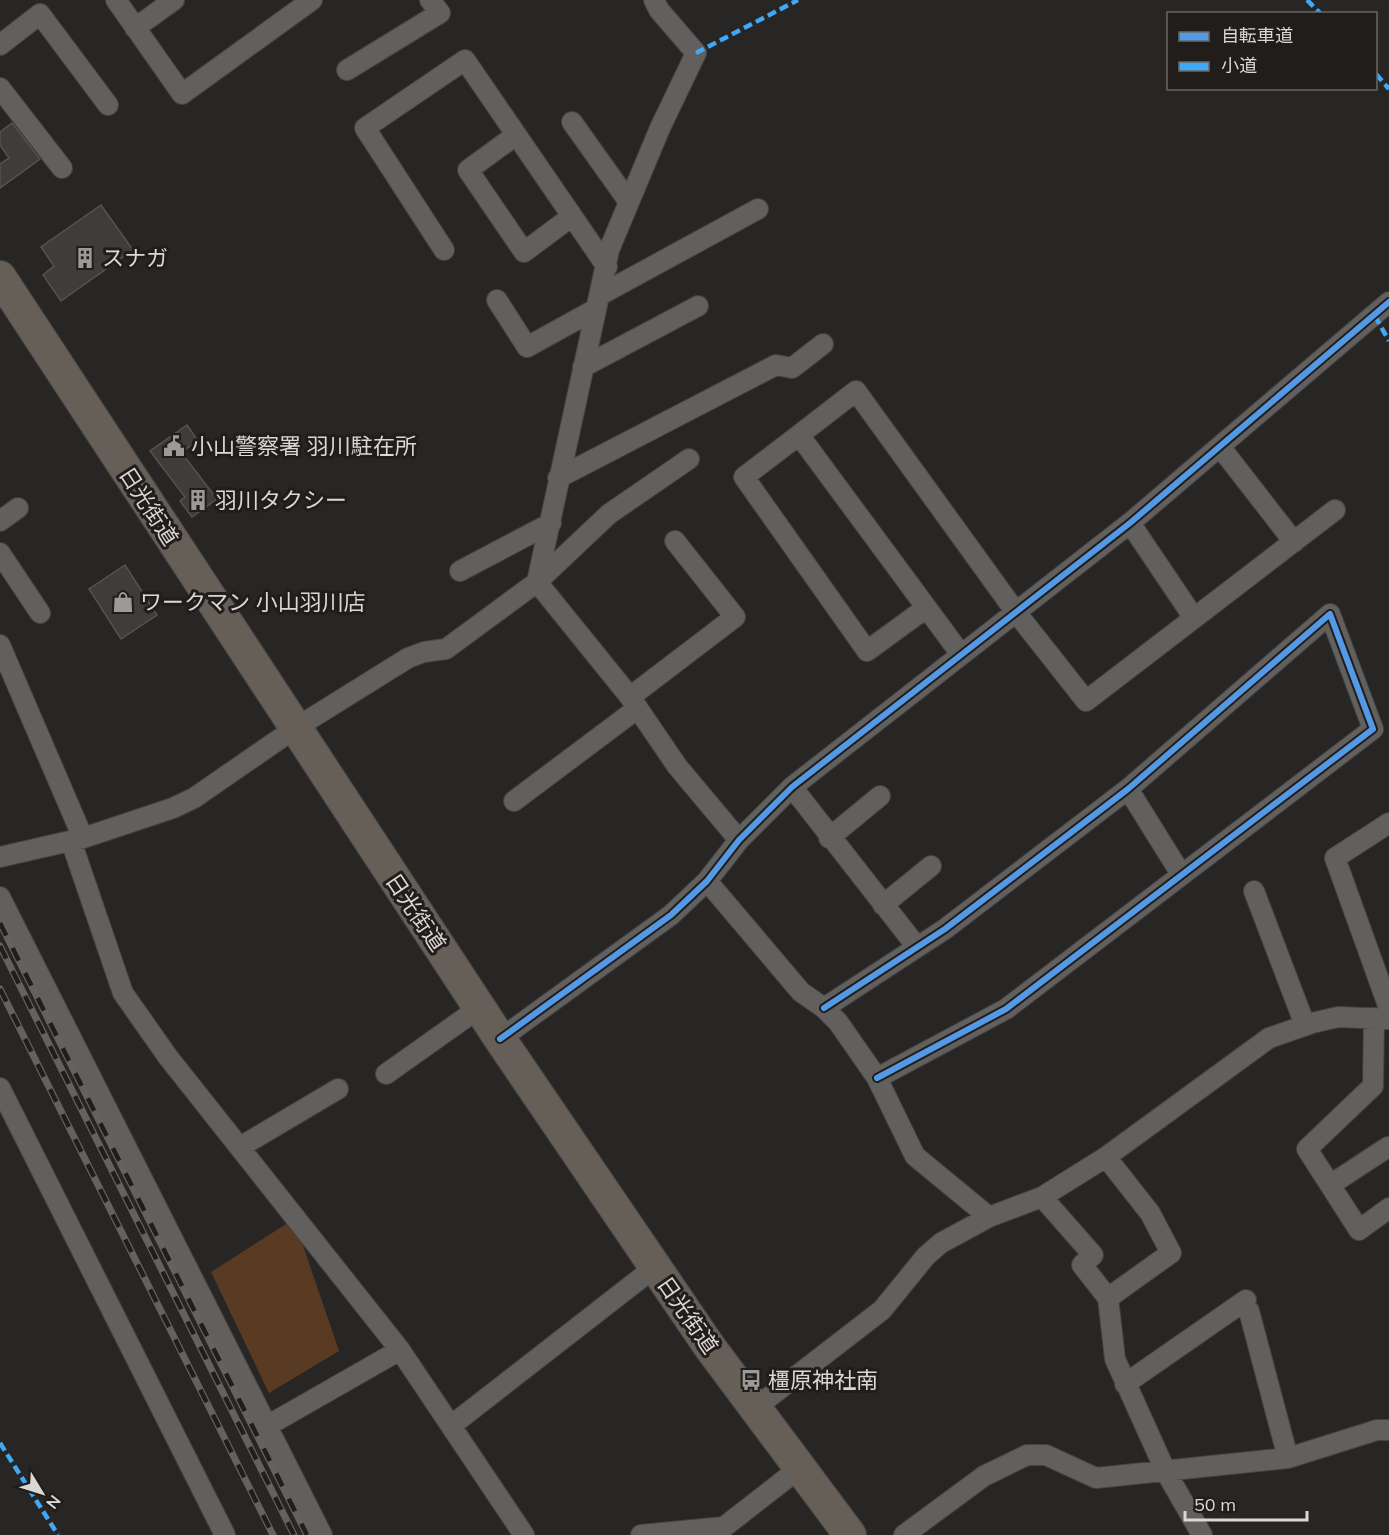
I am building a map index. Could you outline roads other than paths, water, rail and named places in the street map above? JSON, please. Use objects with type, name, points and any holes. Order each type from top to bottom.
[{"type":"highway","name":"日光街道","points":[[0,277],[294,729],[479,1008],[655,1267],[755,1408],[850,1535]]},
{"type":"street","points":[[116,0],[182,94],[312,0]]},
{"type":"street","points":[[135,28],[174,0]]},
{"type":"street","points":[[347,70],[440,13],[430,0]]},
{"type":"street","points":[[537,582],[609,250],[660,128],[696,54],[659,10],[654,0]]},
{"type":"street","points":[[0,45],[40,14],[108,105]]},
{"type":"street","points":[[444,250],[365,128],[465,60],[607,267]]},
{"type":"street","points":[[0,88],[62,168]]},
{"type":"street","points":[[572,122],[629,202]]},
{"type":"street","points":[[516,135],[468,170],[474,179],[524,252],[571,217]]},
{"type":"street","points":[[497,300],[527,347],[598,302],[758,209]]},
{"type":"street","points":[[500,1039],[671,915],[707,881],[739,840],[792,787],[960,653],[1130,523],[1221,448],[1389,302]]},
{"type":"street","points":[[583,367],[698,306]]},
{"type":"street","points":[[558,478],[776,366],[792,368],[823,344]]},
{"type":"street","points":[[926,608],[867,651],[744,477],[856,392],[1016,611],[1086,701],[1335,510]]},
{"type":"street","points":[[799,435],[960,653]]},
{"type":"street","points":[[1221,448],[1294,542]]},
{"type":"street","points":[[0,857],[77,839],[174,808],[194,798],[294,729],[408,658],[424,652],[446,649],[537,582],[609,514],[689,459]]},
{"type":"street","points":[[0,521],[18,508]]},
{"type":"street","points":[[460,572],[551,523]]},
{"type":"street","points":[[1130,523],[1194,618]]},
{"type":"street","points":[[514,801],[735,617],[675,541]]},
{"type":"street","points":[[0,553],[40,614]]},
{"type":"street","points":[[537,582],[634,702],[677,766],[739,840]]},
{"type":"street","points":[[824,1008],[945,929],[1128,789],[1330,614],[1373,729],[1006,1009],[877,1078]]},
{"type":"street","points":[[0,645],[77,839],[123,993],[168,1057],[400,1350],[524,1535]]},
{"type":"street","points":[[792,787],[829,838],[917,947]]},
{"type":"street","points":[[1128,789],[1181,874]]},
{"type":"street","points":[[829,838],[880,796]]},
{"type":"street","points":[[1389,823],[1335,858],[1384,1015],[1372,1086],[1307,1149],[1359,1230],[1389,1208]]},
{"type":"street","points":[[883,905],[931,866]]},
{"type":"street","points":[[707,881],[801,992],[824,1008],[877,1078],[915,1156],[989,1217]]},
{"type":"street","points":[[1254,891],[1305,1025]]},
{"type":"street","points":[[0,897],[322,1535]]},
{"type":"street","points":[[386,1074],[479,1008]]},
{"type":"street","points":[[755,1408],[882,1310],[926,1256],[941,1244],[989,1217],[1042,1197],[1106,1157],[1269,1038],[1305,1025],[1338,1017],[1384,1015]]},
{"type":"street","points":[[0,1088],[225,1535]]},
{"type":"street","points":[[240,1147],[338,1089]]},
{"type":"street","points":[[1330,1185],[1388,1147]]},
{"type":"street","points":[[1106,1157],[1150,1214],[1171,1253],[1108,1298]]},
{"type":"street","points":[[1042,1197],[1092,1255],[1082,1265],[1108,1298],[1114,1359],[1166,1472],[1202,1535]]},
{"type":"street","points":[[452,1425],[655,1267]]},
{"type":"street","points":[[1125,1384],[1247,1306],[1288,1458]]},
{"type":"street","points":[[267,1426],[400,1350]]},
{"type":"street","points":[[904,1535],[984,1476],[1027,1455],[1046,1455],[1096,1478],[1288,1458],[1377,1430],[1389,1430]]},
{"type":"street","points":[[640,1535],[721,1531],[801,1467]]},
{"type":"railway","points":[[0,923],[307,1535]]},
{"type":"railway","points":[[0,946],[294,1535]]},
{"type":"railway","points":[[0,989],[273,1535]]},
{"type":"place","name":"スナガ","points":[[85,258]]},
{"type":"place","name":"小山警察署 羽川駐在所","points":[[174,446]]},
{"type":"place","name":"羽川タクシー","points":[[198,500]]},
{"type":"place","name":"ワークマン 小山羽川店","points":[[123,602]]},
{"type":"place","name":"橿原神社南","points":[[751,1380]]}]
